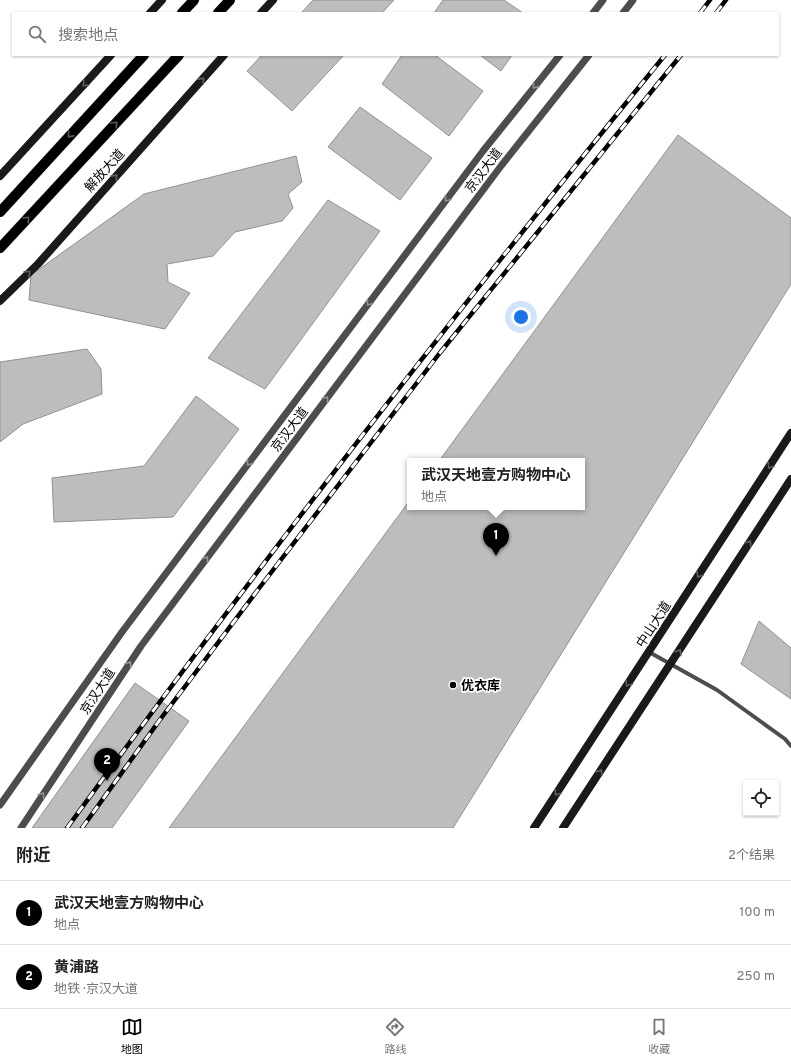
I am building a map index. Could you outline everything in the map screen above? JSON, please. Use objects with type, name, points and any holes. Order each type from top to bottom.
[{"type":"main road","points":[[151,12],[162,0]]},
{"type":"main road","points":[[183,12],[194,0]]},
{"type":"main road","points":[[219,12],[230,0]]},
{"type":"main road","points":[[262,12],[273,0]]},
{"type":"main road","points":[[0,176],[110,56]]},
{"type":"main road","points":[[0,212],[143,56]]},
{"type":"main road","name":"解放大道","points":[[0,248],[178,56]]},
{"type":"main road","name":"解放大道","points":[[0,300],[43,258],[223,56]]},
{"type":"main road","name":"中山大道","points":[[534,828],[791,434]]},
{"type":"main road","points":[[563,828],[791,479]]},
{"type":"street","points":[[594,12],[603,0]]},
{"type":"street","points":[[624,12],[633,0]]},
{"type":"street","name":"京汉大道","points":[[0,805],[127,626],[483,151],[559,56]]},
{"type":"street","name":"京汉大道","points":[[21,828],[141,646],[501,166],[588,56]]},
{"type":"street","points":[[649,652],[717,690],[785,739],[791,746]]},
{"type":"building","points":[[313,0],[394,0],[383,12],[302,12]]},
{"type":"building","points":[[443,0],[504,0],[522,12],[435,12]]},
{"type":"building","points":[[261,56],[343,56],[292,111],[247,71]]},
{"type":"building","points":[[401,56],[436,56],[483,91],[449,136],[382,84]]},
{"type":"building","points":[[481,56],[511,56],[501,71]]},
{"type":"building","points":[[360,107],[432,158],[400,200],[328,147]]},
{"type":"building","points":[[678,135],[791,218],[791,284],[453,828],[169,828],[407,504],[407,510],[585,510],[585,458],[441,458]]},
{"type":"building","points":[[296,156],[302,182],[288,194],[293,208],[282,221],[235,232],[213,256],[167,264],[168,282],[190,293],[165,329],[29,300],[31,275],[144,194]]},
{"type":"building","points":[[328,200],[380,231],[265,389],[208,358]]},
{"type":"building","points":[[87,349],[101,369],[102,394],[23,424],[0,442],[0,362]]},
{"type":"building","points":[[196,396],[239,429],[173,517],[54,522],[52,478],[144,466]]},
{"type":"building","points":[[759,621],[791,648],[791,699],[741,664]]},
{"type":"building","points":[[135,683],[189,721],[112,828],[32,828]]},
{"type":"railway","points":[[701,12],[710,0]]},
{"type":"railway","points":[[717,12],[726,0]]},
{"type":"railway","points":[[67,828],[212,631],[361,437],[512,245],[664,56]]},
{"type":"railway","points":[[82,828],[159,721],[439,354],[680,56]]},
{"type":"place","name":"武汉天地壹方购物中心","points":[[496,556]]},
{"type":"place","name":"优衣库","points":[[453,685]]},
{"type":"place","name":"黄浦路","points":[[107,781]]}]
